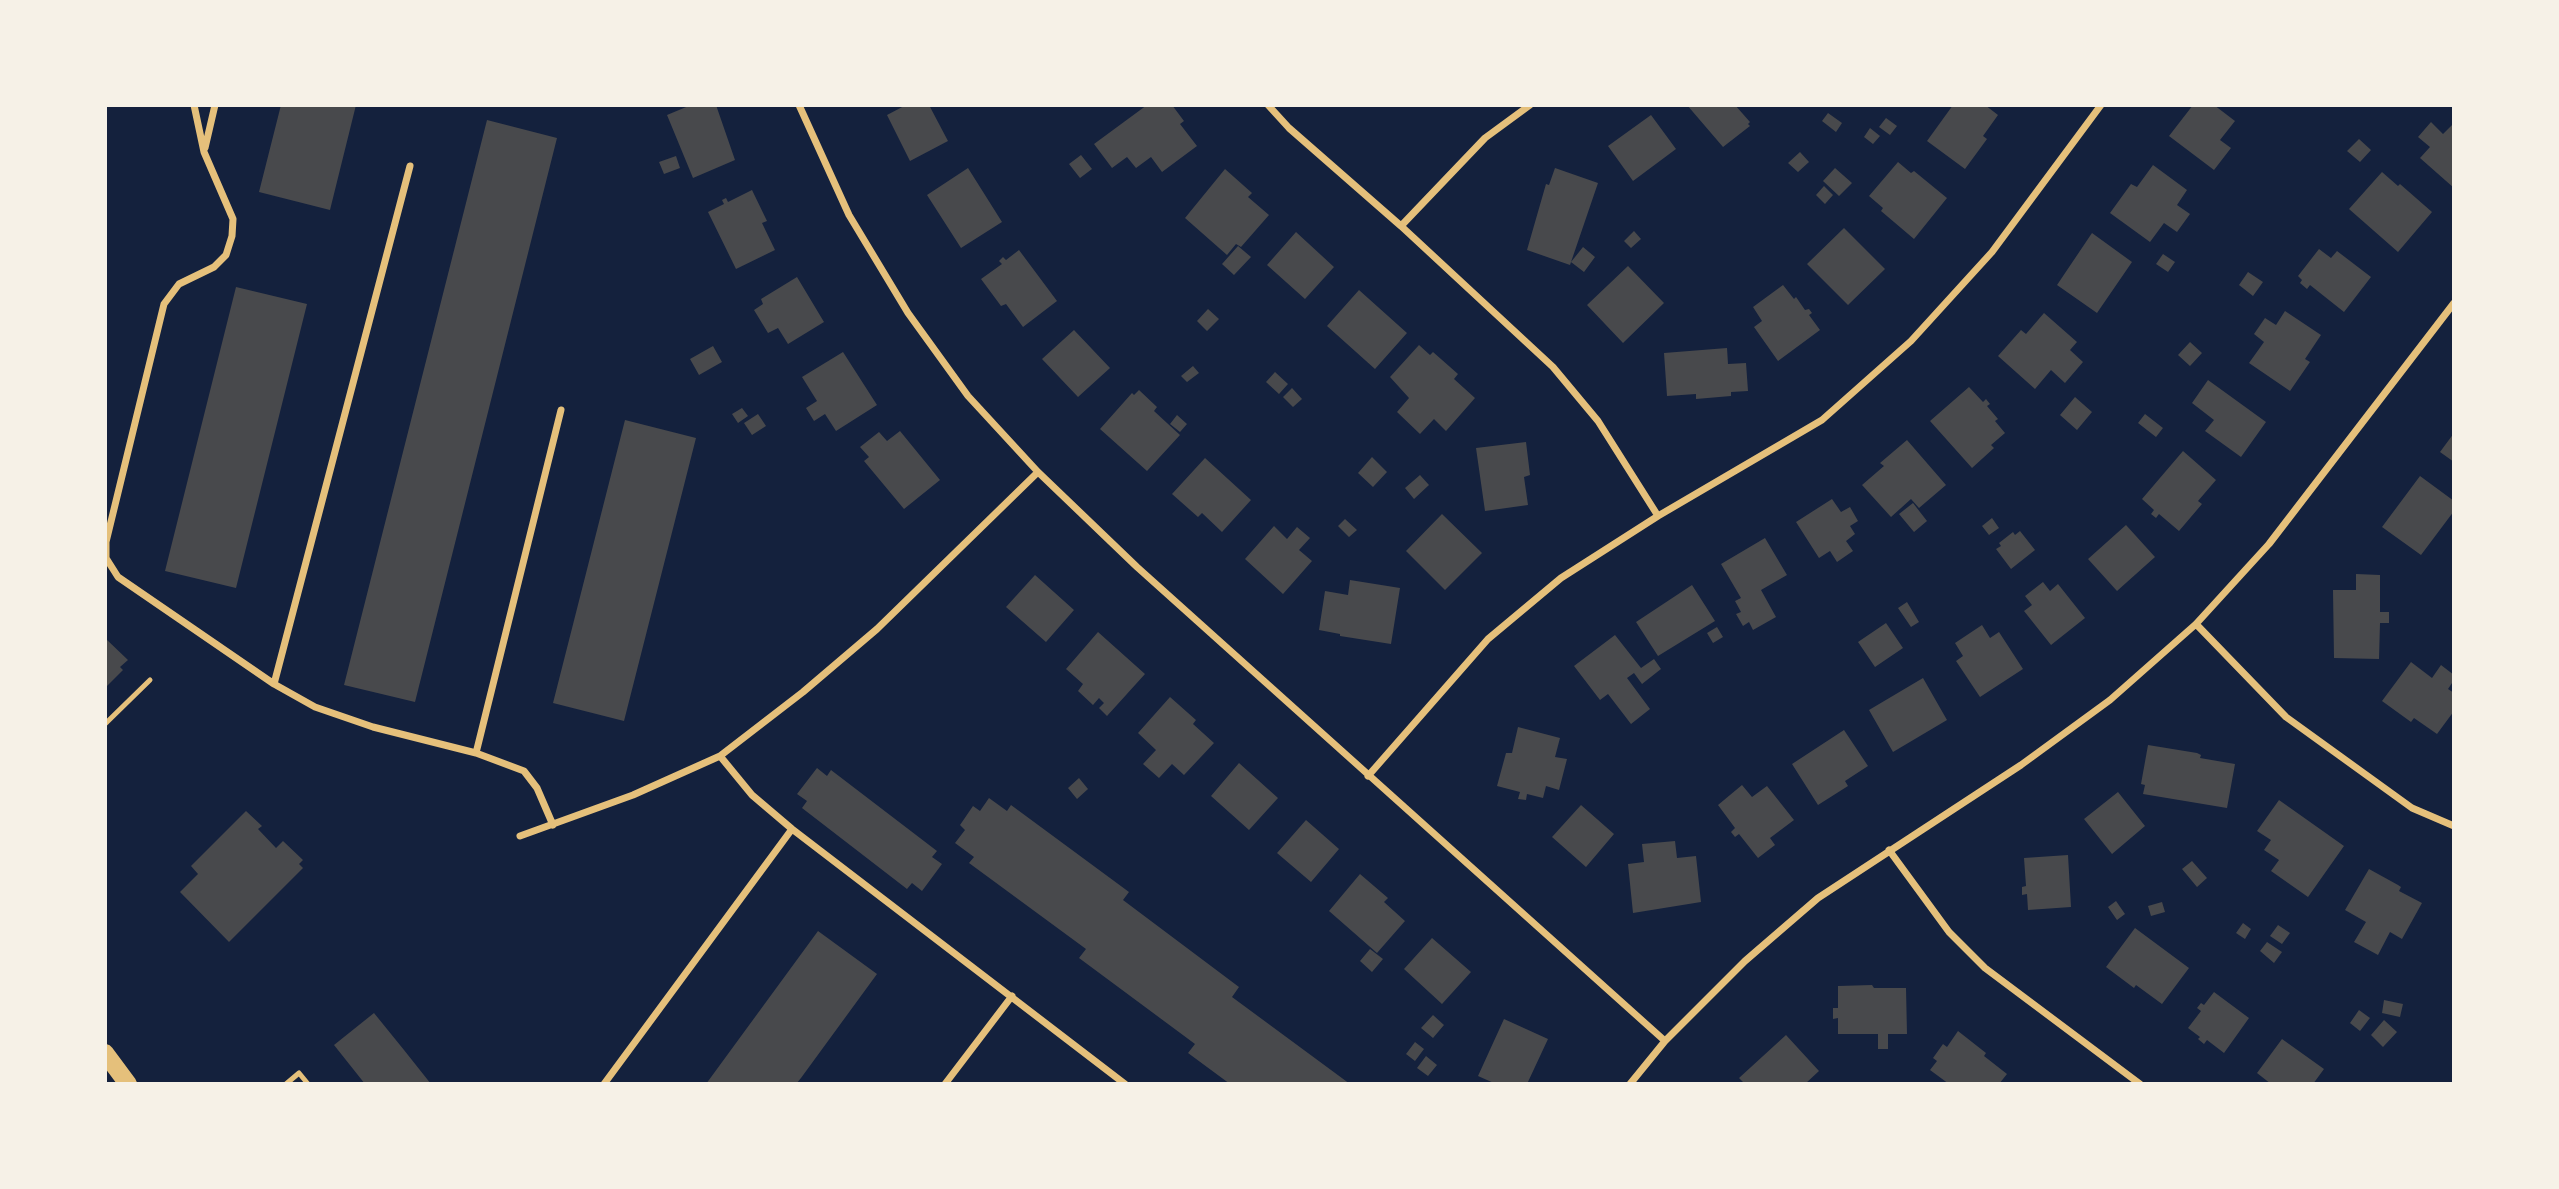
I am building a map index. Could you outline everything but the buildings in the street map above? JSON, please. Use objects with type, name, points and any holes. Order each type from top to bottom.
[{"type":"main road","points":[[105,1054],[128,1084]]},
{"type":"street","points":[[194,105],[204,152],[233,219],[232,236],[226,255],[214,267],[179,284],[164,304],[106,542],[106,558],[118,577],[274,684],[315,707],[477,753],[524,771],[537,788],[553,825]]},
{"type":"street","points":[[204,152],[215,105]]},
{"type":"street","points":[[799,105],[849,215],[908,313],[968,396],[1038,472],[1137,568],[1665,1041]]},
{"type":"street","points":[[1268,105],[1289,128],[1401,226],[1553,368],[1598,421],[1658,516]]},
{"type":"street","points":[[1401,226],[1485,138],[1530,105]]},
{"type":"street","points":[[1368,776],[1488,639],[1561,578],[1658,516],[1822,420],[1911,341],[1992,252],[2101,105]]},
{"type":"street","points":[[274,684],[410,166]]},
{"type":"street","points":[[1630,1084],[1665,1041],[1745,961],[1818,898],[2021,765],[2110,700],[2196,624],[2269,544],[2454,303]]},
{"type":"street","points":[[477,753],[561,410]]},
{"type":"street","points":[[520,836],[633,796],[720,755],[803,692],[877,629],[1038,472]]},
{"type":"street","points":[[2196,624],[2286,718],[2412,808],[2454,826]]},
{"type":"street","points":[[720,755],[752,795],[792,830],[1125,1084]]},
{"type":"street","points":[[604,1084],[792,830]]},
{"type":"street","points":[[1889,850],[1949,932],[1985,968],[2140,1084]]},
{"type":"street","points":[[945,1084],[1012,996]]},
{"type":"lane","points":[[105,724],[150,680]]},
{"type":"lane","points":[[286,1084],[299,1073],[308,1084]]}]
